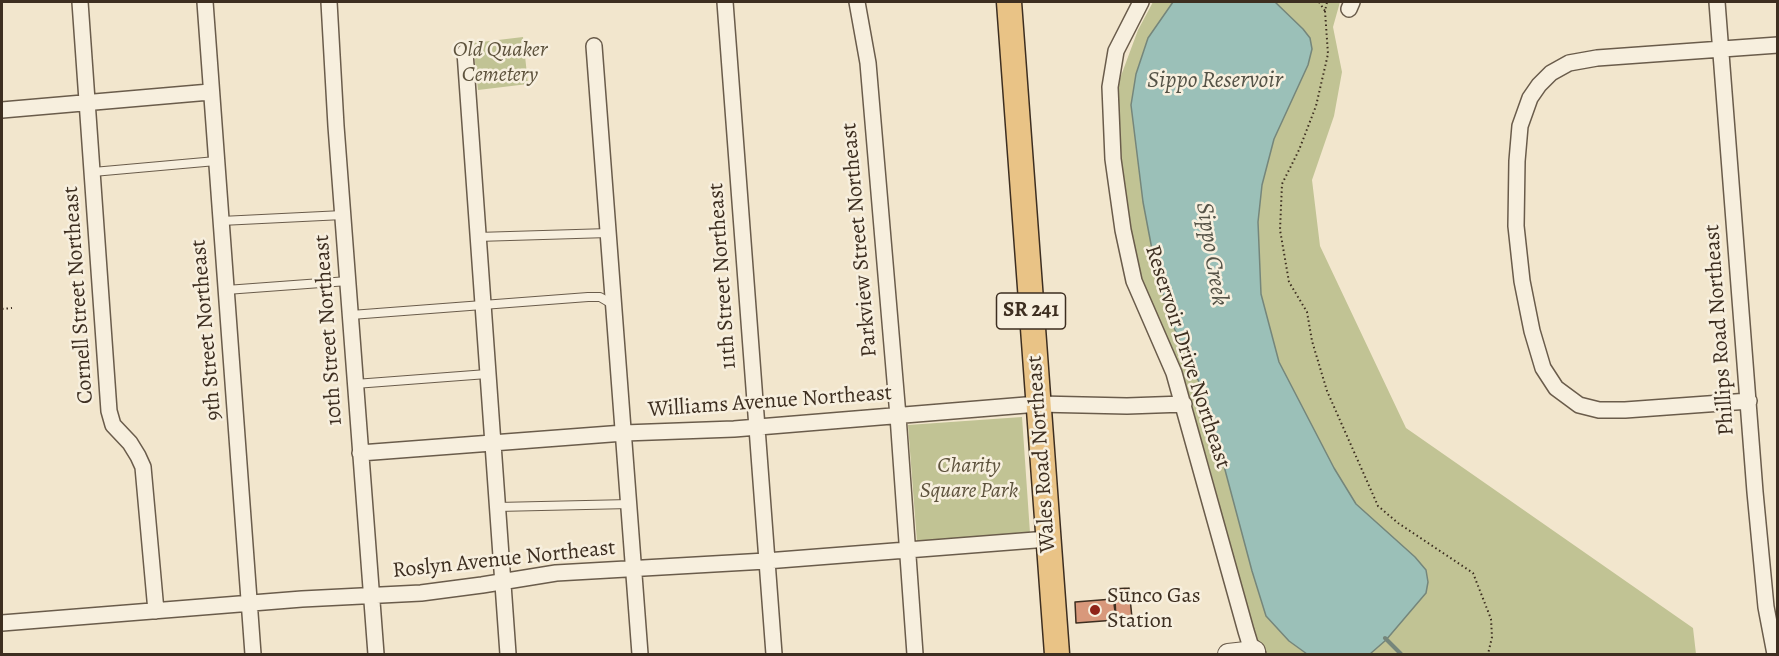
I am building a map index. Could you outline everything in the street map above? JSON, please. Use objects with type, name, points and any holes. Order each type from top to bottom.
[{"type":"main road","name":"Wales Road Northeast","points":[[1009,2],[1057,654]]},
{"type":"street","name":"Cornell Street Northeast","points":[[80,2],[108,411],[113,425],[130,443],[143,467],[156,611]]},
{"type":"street","name":"9th Street Northeast","points":[[205,2],[253,654]]},
{"type":"street","name":"10th Street Northeast","points":[[329,2],[376,654]]},
{"type":"street","name":"11th Street Northeast","points":[[725,2],[774,654]]},
{"type":"street","name":"Parkview Street Northeast","points":[[857,2],[868,63],[898,416],[915,654]]},
{"type":"street","name":"Reservoir Drive Northeast","points":[[1141,2],[1120,41],[1113,62],[1110,87],[1113,159],[1124,230],[1134,281],[1174,373],[1246,631],[1256,653]]},
{"type":"street","name":"Phillips Road Northeast","points":[[1717,2],[1766,608],[1775,654]]},
{"type":"street","points":[[1749,401],[1625,410],[1588,408],[1571,400],[1550,382],[1543,368],[1532,332],[1518,251],[1516,201],[1520,126],[1530,98],[1539,85],[1560,68],[1580,60],[1778,45]]},
{"type":"street","points":[[594,46],[640,654]]},
{"type":"street","points":[[465,52],[508,654]]},
{"type":"street","points":[[2,110],[210,92]]},
{"type":"street","name":"Williams Avenue Northeast","points":[[360,453],[624,433],[756,427],[1038,404],[1126,406],[1184,404]]},
{"type":"street","name":"Roslyn Avenue Northeast","points":[[2,622],[249,603],[421,593],[556,573],[766,561],[1048,539]]},
{"type":"street","points":[[1228,654],[1256,653]]},
{"type":"lane","points":[[93,172],[216,161]]},
{"type":"lane","points":[[221,221],[343,215]]},
{"type":"lane","points":[[477,237],[609,233]]},
{"type":"lane","points":[[226,290],[348,281]]},
{"type":"lane","points":[[351,315],[588,297],[600,297],[614,305]]},
{"type":"lane","points":[[355,384],[487,374]]},
{"type":"lane","points":[[497,507],[630,504]]},
{"type":"path","points":[[1319,2],[1325,11]]},
{"type":"path","points":[[1326,2],[1328,54],[1316,106],[1299,150],[1282,184],[1280,230],[1289,282],[1307,312],[1312,341],[1327,391],[1378,506],[1398,523],[1473,573],[1491,619],[1492,637],[1488,654]]},
{"type":"path","points":[[2,309],[12,308]]},
{"type":"green space","points":[[1153,2],[1340,2],[1333,27],[1342,72],[1334,116],[1312,180],[1320,246],[1406,428],[1693,628],[1696,654],[1268,654],[1255,638],[1184,381],[1141,285],[1131,236],[1119,163],[1115,92],[1138,30]]},
{"type":"green space","name":"Old Quaker Cemetery","points":[[523,37],[528,84],[478,90],[473,43]]},
{"type":"green space","name":"Charity Square Park","points":[[1022,417],[1030,533],[917,542],[908,425]]},
{"type":"water","name":"Sippo Reservoir","points":[[1173,2],[1275,2],[1310,38],[1312,49],[1308,65],[1274,139],[1262,185],[1258,222],[1261,294],[1279,362],[1334,468],[1356,504],[1415,557],[1426,570],[1428,582],[1426,593],[1386,640],[1370,654],[1307,654],[1289,641],[1266,616],[1205,395],[1169,317],[1154,260],[1143,202],[1131,105],[1136,74],[1148,38]]},
{"type":"building","points":[[1129,588],[1132,618],[1116,619],[1112,589]]},
{"type":"building","points":[[1115,599],[1116,620],[1076,623],[1075,602]]},
{"type":"waterway","name":"Sippo Creek","points":[[1385,638],[1401,654]]},
{"type":"place","name":"Sunco Gas Station","points":[[1095,610]]}]
